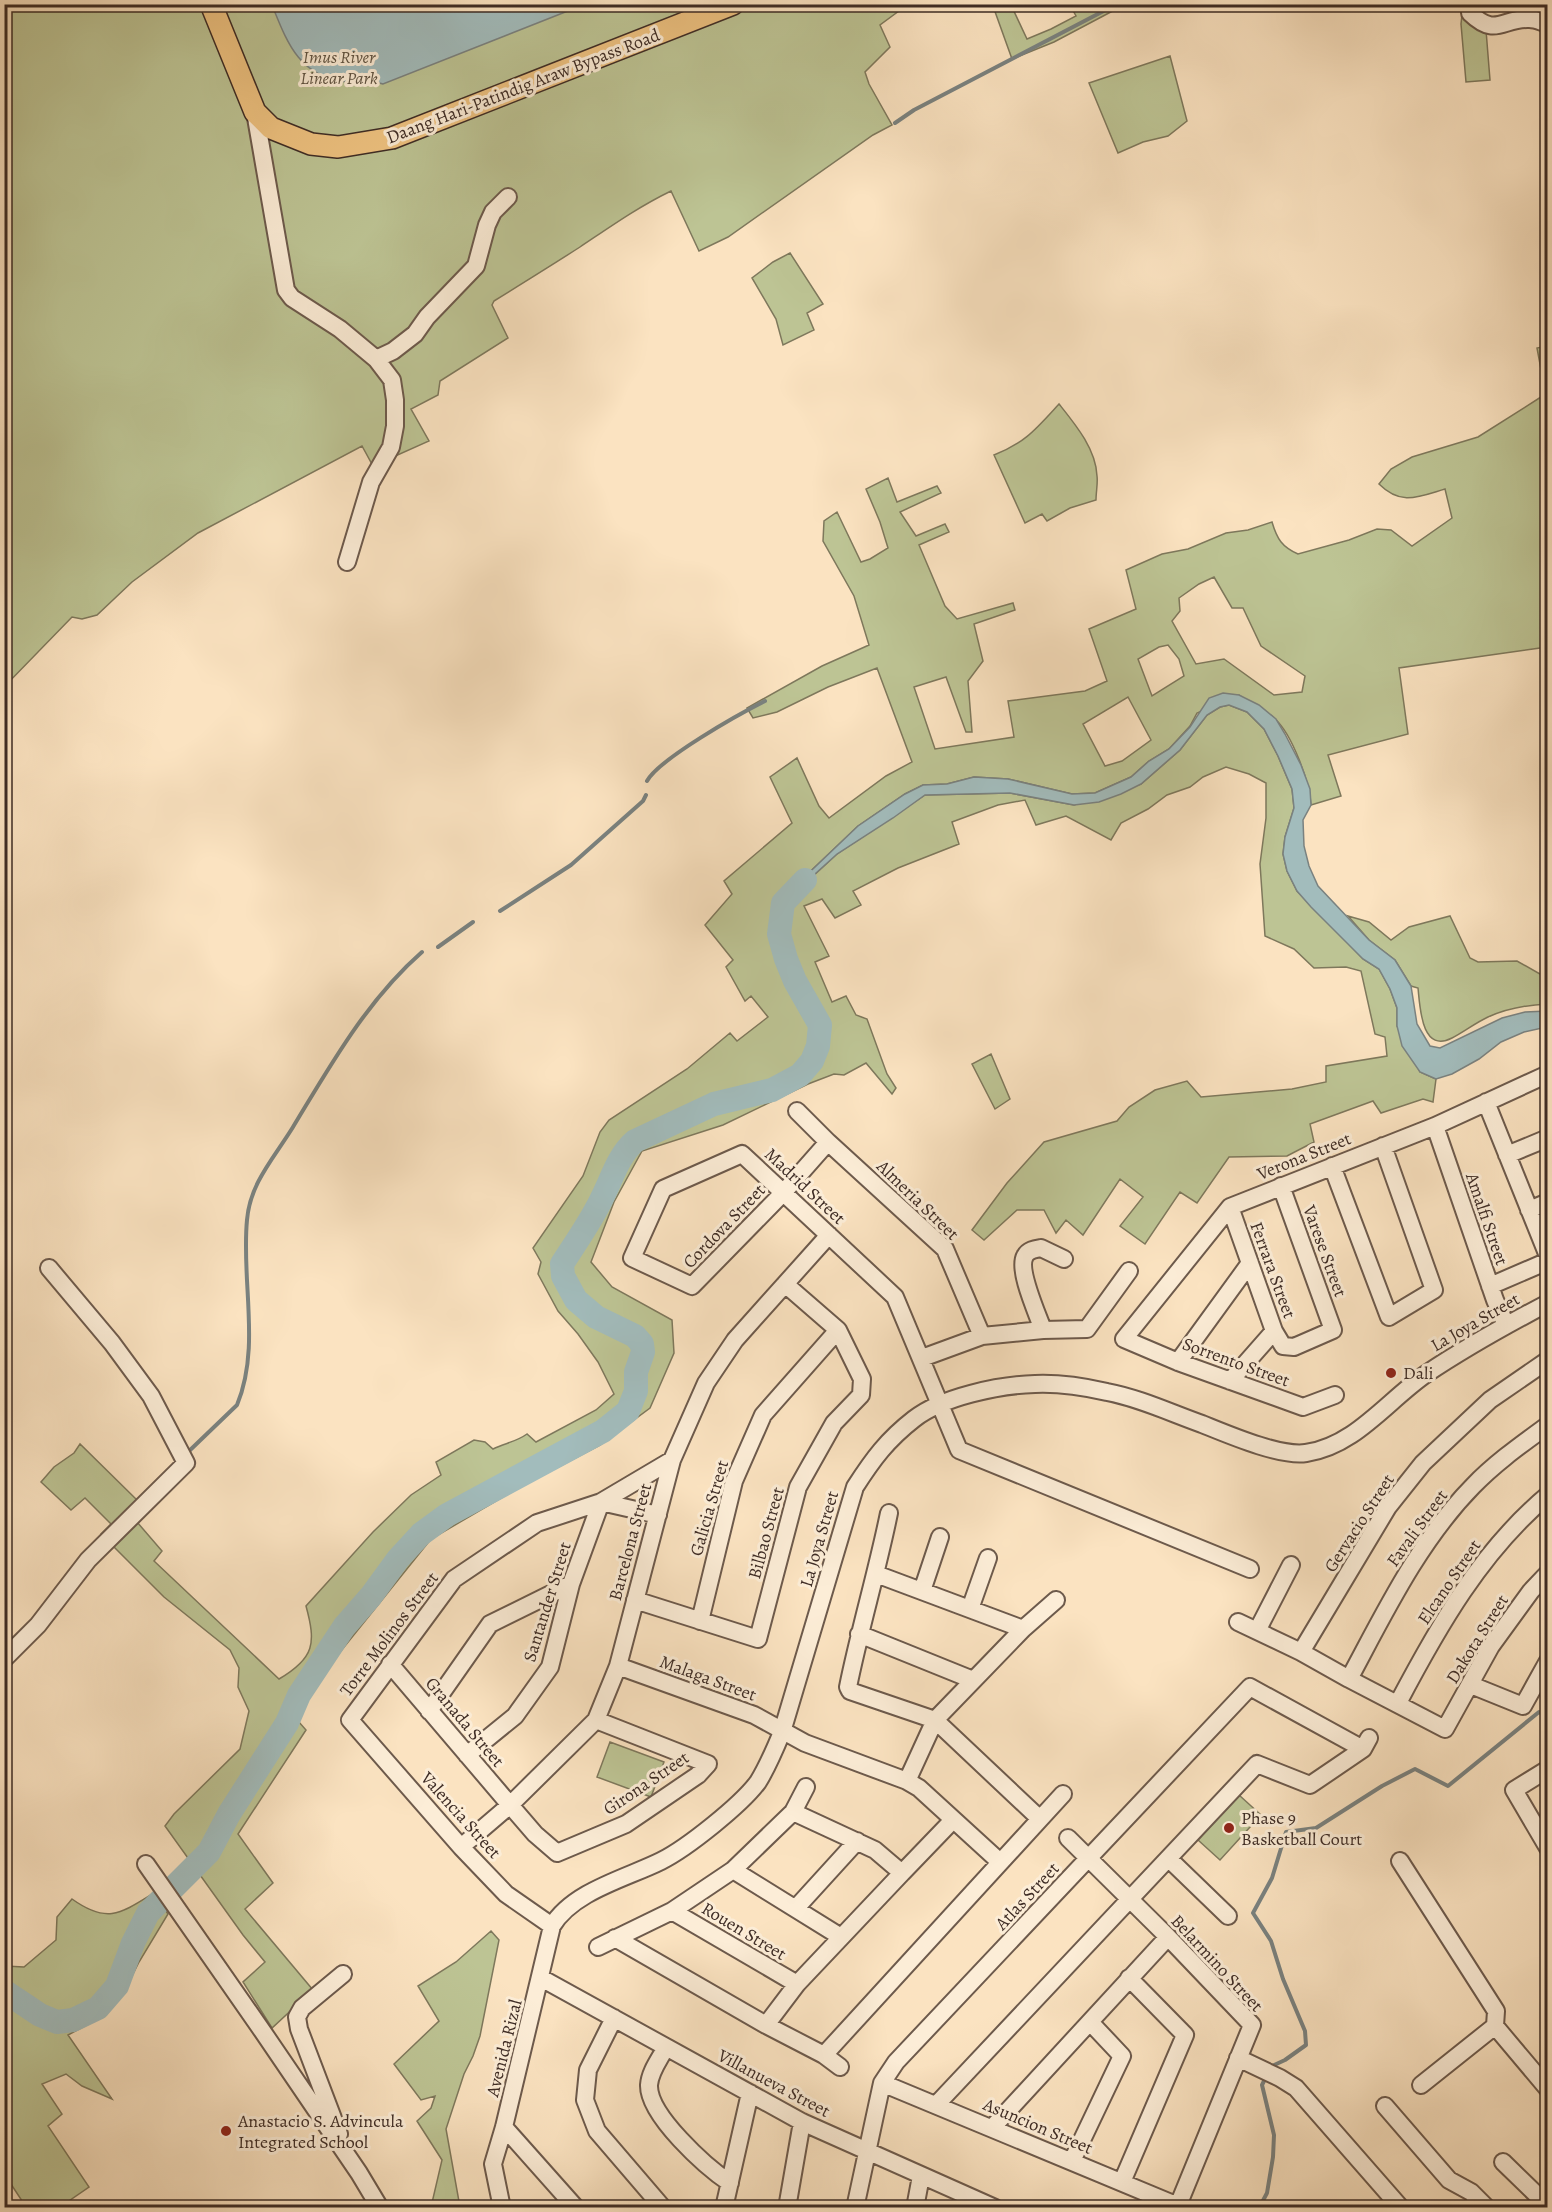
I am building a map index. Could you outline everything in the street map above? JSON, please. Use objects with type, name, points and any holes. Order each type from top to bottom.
[{"type":"main road","name":"Daang Hari-Patindig Araw Bypass Road","points":[[211,4],[255,112],[271,128],[311,144],[338,147],[392,138],[733,4]]},
{"type":"street","points":[[1470,4],[1470,13],[1480,23],[1490,26],[1526,18],[1548,24]]},
{"type":"street","points":[[255,112],[286,290],[292,298],[340,329],[376,359],[392,380],[395,426],[391,447],[371,482],[347,562]]},
{"type":"street","points":[[376,359],[393,351],[415,334],[427,317],[476,266],[487,225],[493,212],[508,197]]},
{"type":"street","name":"Verona Street","points":[[1124,1339],[1230,1207],[1435,1126],[1548,1074]]},
{"type":"street","points":[[1486,1102],[1548,1256]]},
{"type":"street","name":"Almeria Street","points":[[797,1111],[945,1249],[982,1336]]},
{"type":"street","name":"Amalfi Street","points":[[1435,1126],[1490,1286],[1506,1325]]},
{"type":"street","points":[[1507,1155],[1548,1138]]},
{"type":"street","name":"Cordova Street","points":[[692,1286],[783,1193],[828,1142]]},
{"type":"street","points":[[1332,1166],[1389,1317],[1434,1290],[1383,1146]]},
{"type":"street","name":"Madrid Street","points":[[692,1286],[632,1258],[663,1189],[742,1154],[896,1297],[959,1450],[1250,1569]]},
{"type":"street","name":"Varese Street","points":[[1281,1186],[1333,1330],[1294,1347],[1283,1346]]},
{"type":"street","points":[[1529,1210],[1548,1202]]},
{"type":"street","name":"Ferrara Street","points":[[1230,1207],[1274,1331],[1283,1346]]},
{"type":"street","name":"Barcelona Street","points":[[461,1847],[510,1805],[596,1720],[618,1666],[672,1460],[706,1383],[735,1340],[829,1235]]},
{"type":"street","points":[[1043,1330],[1022,1269],[1024,1257],[1030,1251],[1041,1248],[1064,1259]]},
{"type":"street","points":[[1490,1286],[1548,1261]]},
{"type":"street","points":[[1179,1362],[1250,1263]]},
{"type":"street","points":[[4,1659],[38,1625],[88,1560],[186,1463],[151,1396],[112,1342],[49,1268]]},
{"type":"street","points":[[922,1358],[982,1336],[1043,1330],[1087,1329],[1129,1271]]},
{"type":"street","name":"Bilbao Street","points":[[635,1600],[758,1639],[798,1487],[834,1423],[861,1395],[862,1379],[838,1330],[785,1284]]},
{"type":"street","name":"La Joya Street","points":[[552,1926],[560,1914],[574,1904],[603,1886],[662,1860],[714,1824],[756,1784],[782,1732],[855,1487],[876,1454],[916,1417],[940,1405],[1002,1388],[1036,1384],[1090,1389],[1134,1399],[1262,1447],[1304,1454],[1330,1447],[1349,1436],[1425,1375],[1506,1325],[1548,1303]]},
{"type":"street","name":"Galicia Street","points":[[700,1621],[734,1481],[763,1415],[838,1330]]},
{"type":"street","points":[[1230,1381],[1274,1331]]},
{"type":"street","name":"Sorrento Street","points":[[1124,1339],[1179,1362],[1303,1407],[1335,1395]]},
{"type":"street","name":"Gervacio Street","points":[[1301,1652],[1388,1507],[1423,1463],[1490,1400],[1548,1360]]},
{"type":"street","name":"Favali Street","points":[[1349,1679],[1405,1574],[1438,1527],[1473,1486],[1548,1425]]},
{"type":"street","name":"Torre Molinos Street","points":[[350,1720],[454,1579],[537,1523],[601,1502],[672,1460]]},
{"type":"street","name":"Elcano Street","points":[[1398,1703],[1452,1607],[1481,1563],[1528,1511],[1548,1495]]},
{"type":"street","points":[[601,1502],[658,1515]]},
{"type":"street","name":"Santander Street","points":[[467,1755],[515,1716],[550,1667],[571,1584],[601,1502]]},
{"type":"street","points":[[889,1513],[848,1687],[850,1691],[935,1720],[1040,1819]]},
{"type":"street","points":[[922,1591],[940,1537]]},
{"type":"street","points":[[970,1609],[988,1558]]},
{"type":"street","points":[[1257,1631],[1291,1565]]},
{"type":"street","name":"Dakota Street","points":[[1398,1703],[1445,1729],[1491,1646],[1548,1573]]},
{"type":"street","points":[[876,1574],[1023,1629]]},
{"type":"street","points":[[429,1711],[490,1623],[571,1584]]},
{"type":"street","points":[[907,1781],[935,1720],[1023,1629],[1056,1600]]},
{"type":"street","points":[[1238,1622],[1398,1703]]},
{"type":"street","points":[[859,1634],[973,1680]]},
{"type":"street","points":[[1470,1685],[1523,1706],[1548,1660]]},
{"type":"street","name":"Granada Street","points":[[390,1664],[510,1805]]},
{"type":"street","name":"Malaga Street","points":[[618,1666],[754,1715],[782,1732],[816,1748],[907,1781],[919,1788],[1000,1862]]},
{"type":"street","name":"Atlas Street","points":[[855,2208],[882,2083],[896,2062],[1250,1687],[1366,1743],[1310,1785],[1257,1764],[1169,1859]]},
{"type":"street","name":"Valencia Street","points":[[350,1720],[461,1847],[506,1894],[552,1926]]},
{"type":"street","name":"Girona Street","points":[[510,1805],[557,1853],[626,1824],[698,1775],[708,1764],[596,1720]]},
{"type":"street","points":[[1548,1769],[1514,1790],[1548,1848]]},
{"type":"street","points":[[598,1947],[672,1911],[733,1870],[793,1812],[806,1787]]},
{"type":"street","points":[[824,2055],[1063,1794]]},
{"type":"street","points":[[793,1812],[875,1850],[902,1873]]},
{"type":"street","points":[[766,2025],[797,1984],[953,1820]]},
{"type":"street","name":"Belarmino Street","points":[[1068,1838],[1168,1937],[1252,2025],[1178,2207]]},
{"type":"street","points":[[796,1908],[857,1842]]},
{"type":"street","points":[[936,2105],[1169,1859],[1228,1917]]},
{"type":"street","points":[[1400,1861],[1496,2011],[1494,2026],[1422,2085]]},
{"type":"street","points":[[146,1864],[359,2173],[380,2208]]},
{"type":"street","points":[[733,1870],[841,1937]]},
{"type":"street","name":"Rouen Street","points":[[672,1911],[797,1984]]},
{"type":"street","points":[[541,1978],[552,1926]]},
{"type":"street","points":[[992,2128],[1168,1937]]},
{"type":"street","points":[[615,1938],[766,2025],[824,2055],[840,2067]]},
{"type":"street","points":[[343,1974],[302,2008],[297,2017],[299,2029],[339,2133],[386,2208]]},
{"type":"street","name":"Villanueva Street","points":[[541,1978],[802,2122],[985,2206]]},
{"type":"street","name":"Avenida Rizal","points":[[502,2208],[493,2164],[541,1978]]},
{"type":"street","points":[[1122,2182],[1185,2035],[1129,1978]]},
{"type":"street","points":[[614,2018],[588,2070],[585,2100],[597,2132],[663,2208]]},
{"type":"street","points":[[1072,2162],[1122,2056],[1090,2022]]},
{"type":"street","points":[[1494,2026],[1548,2089]]},
{"type":"street","points":[[666,2047],[651,2074],[649,2086],[656,2109],[708,2168],[730,2183]]},
{"type":"street","points":[[1238,2058],[1296,2088],[1401,2208]]},
{"type":"street","name":"Asuncion Street","points":[[882,2083],[1178,2207]]},
{"type":"street","points":[[723,2208],[750,2093]]},
{"type":"street","points":[[1385,2106],[1449,2180],[1471,2192],[1487,2208]]},
{"type":"street","points":[[787,2208],[802,2122]]},
{"type":"street","points":[[504,2127],[576,2208]]},
{"type":"street","points":[[1503,2162],[1540,2198],[1543,2208]]},
{"type":"street","points":[[915,2208],[921,2176]]},
{"type":"green space","name":"Imus River Linear Park","points":[[4,5],[907,5],[880,25],[890,47],[865,72],[869,84],[892,125],[873,135],[728,237],[699,251],[671,191],[624,218],[494,301],[492,305],[508,338],[440,381],[438,395],[411,409],[429,441],[373,466],[362,446],[198,533],[132,582],[97,615],[82,619],[72,617],[5,686]]},
{"type":"green space","points":[[1011,5],[1027,39],[1076,16],[1070,5],[1124,5],[1054,42],[1012,59],[993,6]]},
{"type":"green space","points":[[1463,5],[1484,5],[1490,80],[1466,82],[1461,24]]},
{"type":"green space","points":[[1533,5],[1547,5],[1547,54]]},
{"type":"green space","points":[[1170,56],[1187,121],[1168,136],[1143,142],[1118,153],[1089,83]]},
{"type":"green space","points":[[790,253],[823,304],[807,313],[814,330],[783,345],[776,319],[752,278],[773,262]]},
{"type":"green space","points":[[1547,346],[1547,647],[1399,668],[1408,734],[1328,755],[1341,796],[1311,805],[1304,772],[1288,736],[1271,715],[1239,695],[1197,713],[1190,726],[1169,749],[1149,761],[1131,777],[1095,793],[1072,794],[1008,779],[974,777],[947,784],[923,785],[905,794],[858,826],[793,888],[786,901],[837,854],[925,795],[1010,793],[1074,805],[1141,784],[1180,750],[1207,715],[1220,707],[1229,705],[1247,712],[1264,729],[1292,789],[1294,808],[1285,837],[1283,854],[1287,871],[1297,891],[1363,959],[1379,969],[1397,1008],[1397,1026],[1420,1072],[1436,1079],[1433,1102],[1423,1099],[1381,1113],[1373,1101],[1310,1124],[1314,1142],[1287,1156],[1229,1157],[1197,1203],[1180,1192],[1145,1244],[1120,1226],[1143,1197],[1120,1179],[1083,1235],[1066,1220],[1056,1233],[1044,1210],[1017,1210],[984,1240],[972,1230],[1007,1183],[1044,1142],[1117,1121],[1129,1107],[1155,1090],[1187,1081],[1201,1097],[1292,1089],[1326,1082],[1326,1066],[1387,1056],[1385,1037],[1375,1034],[1361,971],[1346,967],[1314,968],[1294,949],[1265,936],[1260,864],[1266,818],[1266,783],[1249,774],[1226,767],[1203,777],[1190,787],[1167,795],[1148,809],[1121,823],[1111,840],[1066,816],[1036,825],[1025,800],[998,805],[952,822],[959,844],[898,868],[853,891],[861,905],[835,918],[822,899],[804,906],[829,956],[815,962],[832,1002],[846,996],[856,1015],[867,1019],[887,1074],[896,1088],[892,1094],[866,1063],[844,1075],[834,1074],[808,1084],[723,1125],[642,1151],[614,1202],[591,1262],[612,1287],[672,1320],[674,1353],[650,1408],[600,1445],[522,1486],[431,1539],[291,1713],[306,1730],[238,1834],[273,1883],[245,1909],[313,1990],[272,2028],[243,1982],[265,1962],[165,1826],[174,1814],[240,1749],[249,1711],[238,1687],[239,1668],[230,1650],[164,1597],[101,1534],[111,1524],[85,1498],[71,1510],[41,1482],[54,1467],[74,1453],[80,1444],[137,1500],[137,1522],[162,1551],[154,1561],[279,1679],[291,1671],[300,1664],[310,1648],[311,1630],[306,1606],[373,1532],[411,1495],[441,1475],[436,1462],[474,1440],[485,1442],[493,1449],[527,1434],[536,1442],[596,1410],[614,1394],[598,1362],[558,1311],[538,1274],[541,1262],[533,1248],[583,1176],[600,1132],[609,1120],[687,1069],[730,1033],[737,1041],[768,1017],[751,996],[745,1001],[726,967],[733,960],[705,925],[732,894],[724,881],[792,823],[770,777],[797,758],[819,806],[829,818],[886,776],[912,762],[877,668],[828,687],[777,712],[753,718],[747,708],[822,666],[869,645],[854,596],[823,541],[824,521],[837,512],[861,562],[888,548],[866,489],[888,478],[897,502],[937,486],[941,493],[900,512],[916,536],[945,524],[949,532],[919,545],[945,606],[957,619],[1013,603],[1015,610],[974,624],[983,661],[968,681],[972,732],[966,732],[946,677],[914,687],[935,749],[1014,737],[1008,701],[1085,691],[1107,681],[1089,629],[1136,609],[1126,570],[1162,554],[1188,549],[1226,533],[1248,530],[1272,522],[1281,542],[1298,554],[1349,540],[1377,529],[1391,530],[1412,546],[1452,518],[1445,489],[1410,498],[1395,495],[1379,484],[1391,469],[1412,457],[1478,437],[1541,397],[1543,380],[1537,348]],"holes":[[[1214,577],[1232,608],[1243,608],[1261,646],[1305,676],[1302,692],[1274,695],[1224,659],[1196,664],[1172,621],[1180,611],[1179,598]],[[1168,645],[1179,659],[1184,676],[1152,696],[1138,659],[1159,647]],[[1128,697],[1151,740],[1122,761],[1105,766],[1083,724]]]},
{"type":"green space","points":[[1059,404],[1084,437],[1093,456],[1097,479],[1096,500],[1070,508],[1047,521],[1042,514],[1025,523],[994,455],[1022,440]]},
{"type":"green space","points":[[1348,916],[1369,922],[1391,940],[1409,927],[1450,916],[1470,958],[1478,962],[1517,961],[1547,978],[1547,1004],[1503,1011],[1483,1019],[1452,1038],[1442,1041],[1434,1039],[1424,1026],[1418,988],[1411,986],[1395,960],[1369,940]]},
{"type":"green space","points":[[991,1054],[1010,1099],[995,1109],[972,1064]]},
{"type":"green space","points":[[610,1742],[664,1762],[651,1797],[597,1777]]},
{"type":"green space","name":"Phase 9 Basketball Court","points":[[1239,1795],[1261,1815],[1220,1860],[1198,1840]]},
{"type":"green space","points":[[154,1893],[168,1914],[123,1994],[96,2020],[68,2035],[112,2099],[82,2086],[66,2074],[42,2084],[62,2114],[48,2126],[89,2187],[60,2207],[26,2207],[5,2175],[5,1966],[24,1967],[56,1940],[57,1917],[72,1899],[84,1907],[104,1914],[122,1911]]},
{"type":"green space","points":[[491,1931],[499,1940],[480,2036],[464,2074],[446,2129],[460,2207],[431,2207],[442,2160],[417,2121],[431,2108],[435,2096],[421,2100],[394,2064],[439,2021],[418,1986],[456,1962]]},
{"type":"water","points":[[272,5],[583,5],[383,84],[367,81],[346,82],[330,79],[317,73],[297,55],[283,32]]},
{"type":"water","points":[[1223,693],[1239,695],[1259,705],[1276,719],[1285,734],[1310,789],[1311,805],[1303,820],[1304,846],[1309,866],[1318,886],[1369,940],[1395,960],[1411,986],[1417,1024],[1430,1046],[1440,1048],[1502,1018],[1525,1012],[1547,1011],[1547,1027],[1524,1032],[1501,1042],[1479,1059],[1452,1074],[1436,1079],[1420,1072],[1402,1046],[1397,1026],[1397,1008],[1379,969],[1363,959],[1297,891],[1287,871],[1283,854],[1285,837],[1294,808],[1292,789],[1264,729],[1247,712],[1229,705],[1220,707],[1207,715],[1180,750],[1141,784],[1099,802],[1074,805],[1010,793],[925,795],[837,854],[783,903],[793,888],[858,826],[905,794],[923,785],[947,784],[974,777],[1008,779],[1072,794],[1095,793],[1131,777],[1149,761],[1169,749],[1190,727],[1209,698]]},
{"type":"waterway","points":[[895,123],[914,110],[1117,4]]},
{"type":"waterway","points":[[647,781],[654,772],[683,749],[765,701]]},
{"type":"waterway","points":[[500,911],[571,865],[643,801],[646,795]]},
{"type":"waterway","points":[[4,1991],[40,2015],[57,2022],[73,2020],[98,2008],[117,1986],[133,1943],[148,1913],[209,1852],[229,1814],[287,1723],[299,1695],[344,1627],[371,1596],[398,1559],[421,1534],[447,1515],[603,1431],[628,1411],[636,1391],[636,1372],[643,1352],[642,1344],[635,1336],[596,1317],[576,1300],[563,1276],[562,1264],[594,1214],[620,1160],[635,1141],[714,1104],[772,1090],[800,1075],[812,1061],[818,1046],[820,1025],[795,981],[779,934],[783,903],[805,880]]},
{"type":"waterway","points":[[438,947],[473,922]]},
{"type":"waterway","points":[[187,1453],[237,1405],[244,1383],[249,1337],[247,1220],[258,1182],[367,1012],[402,971],[422,952]]},
{"type":"waterway","points":[[1270,2069],[1306,2045],[1305,2031],[1283,1979],[1271,1941],[1253,1913],[1272,1878],[1286,1832],[1316,1828],[1382,1786],[1415,1769],[1448,1786],[1539,1712],[1548,1716]]},
{"type":"waterway","points":[[1259,2208],[1267,2193],[1273,2157],[1274,2135],[1262,2085],[1267,2075]]},
{"type":"place","name":"Dali","points":[[1391,1373]]},
{"type":"place","name":"Phase 9 Basketball Court","points":[[1229,1828]]},
{"type":"place","name":"Anastacio S. Advincula Integrated School","points":[[226,2131]]}]
